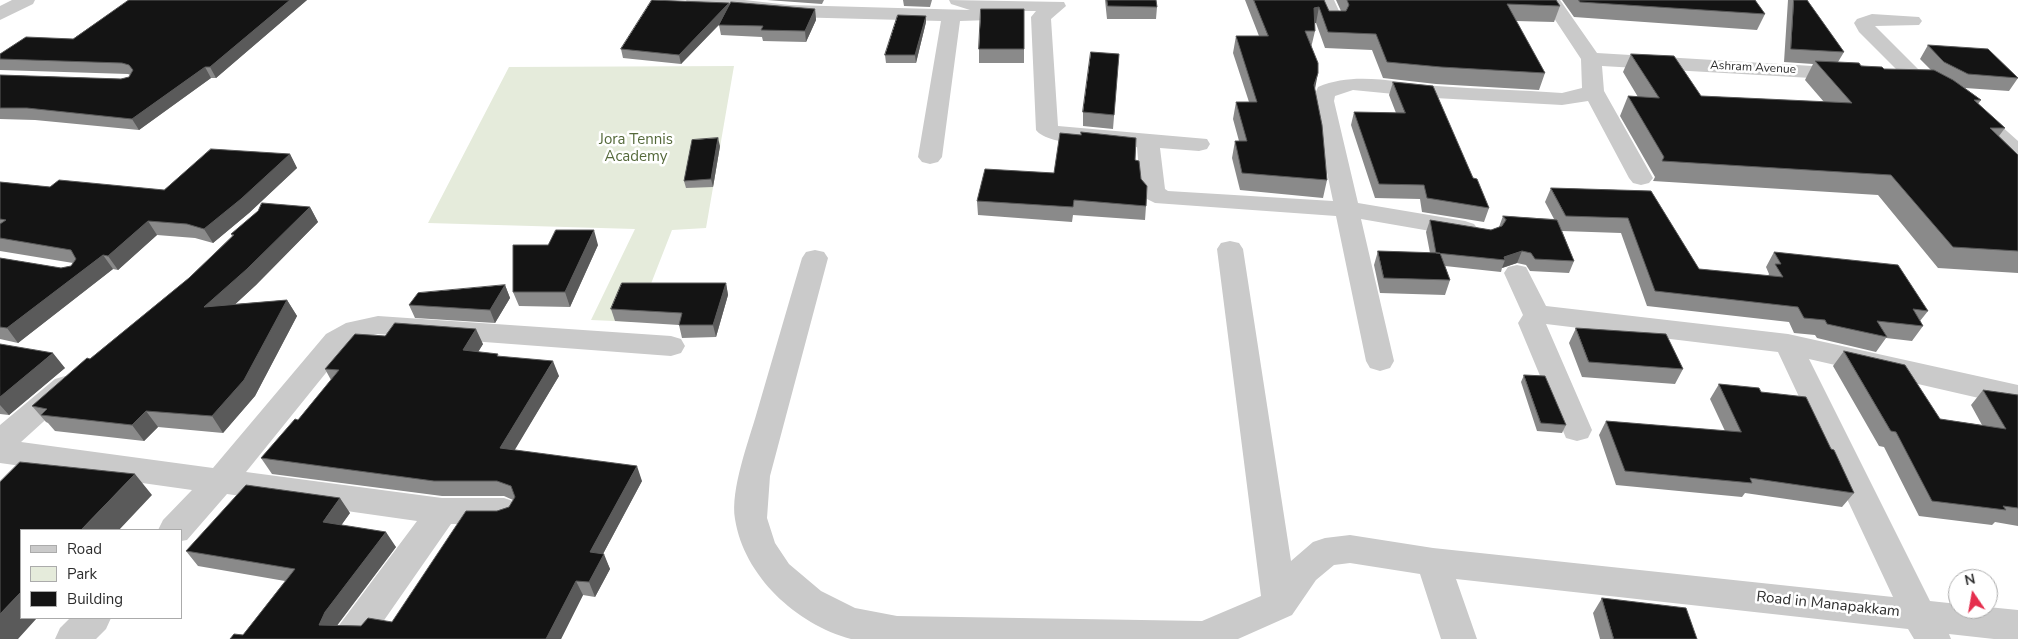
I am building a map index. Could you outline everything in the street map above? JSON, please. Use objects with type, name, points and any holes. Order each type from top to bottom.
[{"type":"street","points":[[0,14],[26,0]]},
{"type":"street","points":[[695,0],[717,1],[790,11],[954,7],[1058,8],[1047,130],[1061,134],[1199,144]]},
{"type":"street","points":[[1325,0],[1334,22]]},
{"type":"street","points":[[1551,0],[1591,59],[1593,90],[1641,178]]},
{"type":"street","points":[[930,156],[954,7]]},
{"type":"street","name":"Ashram Avenue","points":[[1912,21],[1872,20],[1864,23],[1866,28],[1916,78]]},
{"type":"street","name":"Ashram Avenue","points":[[1591,59],[1877,75],[1916,78],[1937,84]]},
{"type":"street","points":[[1380,361],[1323,101],[1326,92],[1337,87],[1353,84],[1435,92],[1562,99],[1580,96],[1593,90]]},
{"type":"street","points":[[1958,98],[2018,153]]},
{"type":"street","points":[[1148,141],[1151,186],[1153,193],[1164,198],[1347,209],[1487,232]]},
{"type":"street","points":[[815,258],[754,476],[751,518],[760,548],[777,574],[808,602],[849,623],[896,632],[1202,637],[1251,618],[1280,604],[1230,248]]},
{"type":"street","points":[[1517,272],[1537,316]]},
{"type":"street","points":[[1577,430],[1532,323],[1537,316],[1551,314],[1788,344],[2018,396]]},
{"type":"street","points":[[176,529],[220,481],[336,341],[348,332],[365,326],[378,325],[671,346]]},
{"type":"street","name":"Road in Manapakkam","points":[[1788,344],[1926,627]]},
{"type":"street","points":[[0,443],[87,368]]},
{"type":"street","points":[[0,451],[442,511],[504,511]]},
{"type":"street","points":[[350,639],[442,511]]},
{"type":"street","name":"Road in Manapakkam","points":[[1280,604],[1304,570],[1325,552],[1350,549],[1433,562],[1926,627]]},
{"type":"street","points":[[1433,562],[1459,639]]},
{"type":"street","points":[[73,639],[92,619]]},
{"type":"street","points":[[1926,627],[2018,626]]},
{"type":"green space","name":"Jora Tennis Academy","points":[[734,66],[706,228],[672,230],[636,322],[591,320],[635,229],[428,223],[509,67]]},
{"type":"building","points":[[129,0],[290,0],[210,67],[205,67],[132,119],[27,108],[0,108],[0,75],[121,79],[129,77],[133,70],[129,65],[122,63],[0,59],[0,54],[26,37],[73,39]]},
{"type":"building","points":[[652,0],[729,3],[679,55],[621,49]]},
{"type":"building","points":[[1107,0],[1156,0],[1157,7],[1108,6]]},
{"type":"building","points":[[1254,0],[1324,0],[1329,11],[1346,11],[1349,5],[1347,0],[1556,0],[1560,6],[1507,4],[1545,73],[1387,62],[1376,34],[1328,32],[1319,7],[1314,8],[1315,31],[1305,31],[1318,63],[1318,73],[1314,85],[1322,125],[1327,180],[1242,173],[1235,141],[1247,141],[1236,102],[1257,102],[1236,36],[1268,36]]},
{"type":"building","points":[[1579,0],[1755,0],[1765,14],[1580,2]]},
{"type":"building","points":[[1794,0],[1807,0],[1844,52],[1791,49]]},
{"type":"building","points":[[731,2],[815,9],[805,31],[761,30],[763,26],[719,25]]},
{"type":"building","points":[[981,9],[1024,9],[1024,49],[979,49]]},
{"type":"building","points":[[898,15],[926,16],[915,55],[885,55]]},
{"type":"building","points":[[1928,45],[1988,49],[2018,78],[1968,74],[1944,62]]},
{"type":"building","points":[[1091,52],[1119,54],[1114,115],[1083,112]]},
{"type":"building","points":[[1631,54],[1674,56],[1701,96],[1852,103],[1815,61],[1859,63],[1861,66],[1882,67],[1884,69],[1934,70],[1953,80],[1981,100],[1974,100],[2005,128],[1990,128],[2018,155],[2018,251],[1953,247],[1891,175],[1662,161],[1664,157],[1628,96],[1659,98]]},
{"type":"building","points":[[1393,82],[1433,86],[1473,178],[1477,179],[1489,208],[1427,198],[1424,185],[1379,184],[1354,112],[1405,113]]},
{"type":"building","points":[[1081,132],[1136,138],[1135,160],[1139,161],[1141,179],[1147,186],[1146,206],[1074,200],[1073,207],[977,201],[985,169],[1054,173],[1060,133],[1081,135]]},
{"type":"building","points":[[718,138],[711,179],[684,181],[692,140]]},
{"type":"building","points":[[211,149],[290,154],[241,199],[204,229],[187,224],[148,221],[108,256],[103,255],[7,328],[0,327],[0,258],[61,268],[71,266],[76,259],[71,250],[0,238],[0,224],[6,220],[0,219],[0,182],[50,187],[59,180],[164,190]]},
{"type":"building","points":[[1551,188],[1651,191],[1699,269],[1783,277],[1775,264],[1781,264],[1774,252],[1898,265],[1928,311],[1913,309],[1923,326],[1877,321],[1887,337],[1827,324],[1825,320],[1804,318],[1798,307],[1655,291],[1628,218],[1566,216]]},
{"type":"building","points":[[262,203],[310,207],[247,269],[204,307],[287,300],[244,380],[212,416],[146,411],[132,425],[41,415],[47,409],[32,406],[87,358],[90,359],[189,278],[234,235],[231,234],[258,211]]},
{"type":"building","points":[[1503,216],[1557,220],[1574,261],[1535,259],[1531,253],[1522,251],[1504,257],[1505,260],[1436,253],[1430,220],[1491,230],[1502,226],[1506,220]]},
{"type":"building","points":[[556,230],[594,230],[565,292],[513,292],[513,245],[548,245]]},
{"type":"building","points":[[1378,251],[1440,253],[1450,280],[1384,278]]},
{"type":"building","points":[[622,283],[726,283],[713,325],[679,325],[682,313],[611,309]]},
{"type":"building","points":[[505,285],[490,310],[409,305],[418,293]]},
{"type":"building","points":[[395,323],[476,329],[463,350],[498,354],[497,356],[553,361],[500,448],[637,466],[590,552],[604,554],[589,582],[576,581],[546,639],[230,639],[234,634],[243,635],[295,569],[186,551],[246,485],[340,498],[323,522],[386,532],[325,612],[319,625],[361,626],[368,618],[392,622],[466,511],[497,511],[509,507],[515,497],[511,486],[497,481],[434,481],[261,458],[295,419],[298,420],[339,370],[325,369],[355,334],[385,336]]},
{"type":"building","points":[[1576,328],[1666,334],[1683,369],[1589,362]]},
{"type":"building","points":[[0,344],[53,353],[0,397]]},
{"type":"building","points":[[1844,351],[1905,365],[1940,419],[2006,429],[1983,390],[2018,395],[2018,508],[2003,506],[2006,510],[1932,501],[1896,432],[1891,431]]},
{"type":"building","points":[[1524,375],[1545,376],[1566,425],[1541,423]]},
{"type":"building","points":[[1719,384],[1759,388],[1761,392],[1806,397],[1854,493],[1750,478],[1752,483],[1625,471],[1606,421],[1741,432]]},
{"type":"building","points":[[20,462],[135,474],[82,529],[20,529],[20,593],[0,614],[0,482]]},
{"type":"building","points":[[1602,598],[1686,608],[1697,639],[1614,639]]}]
